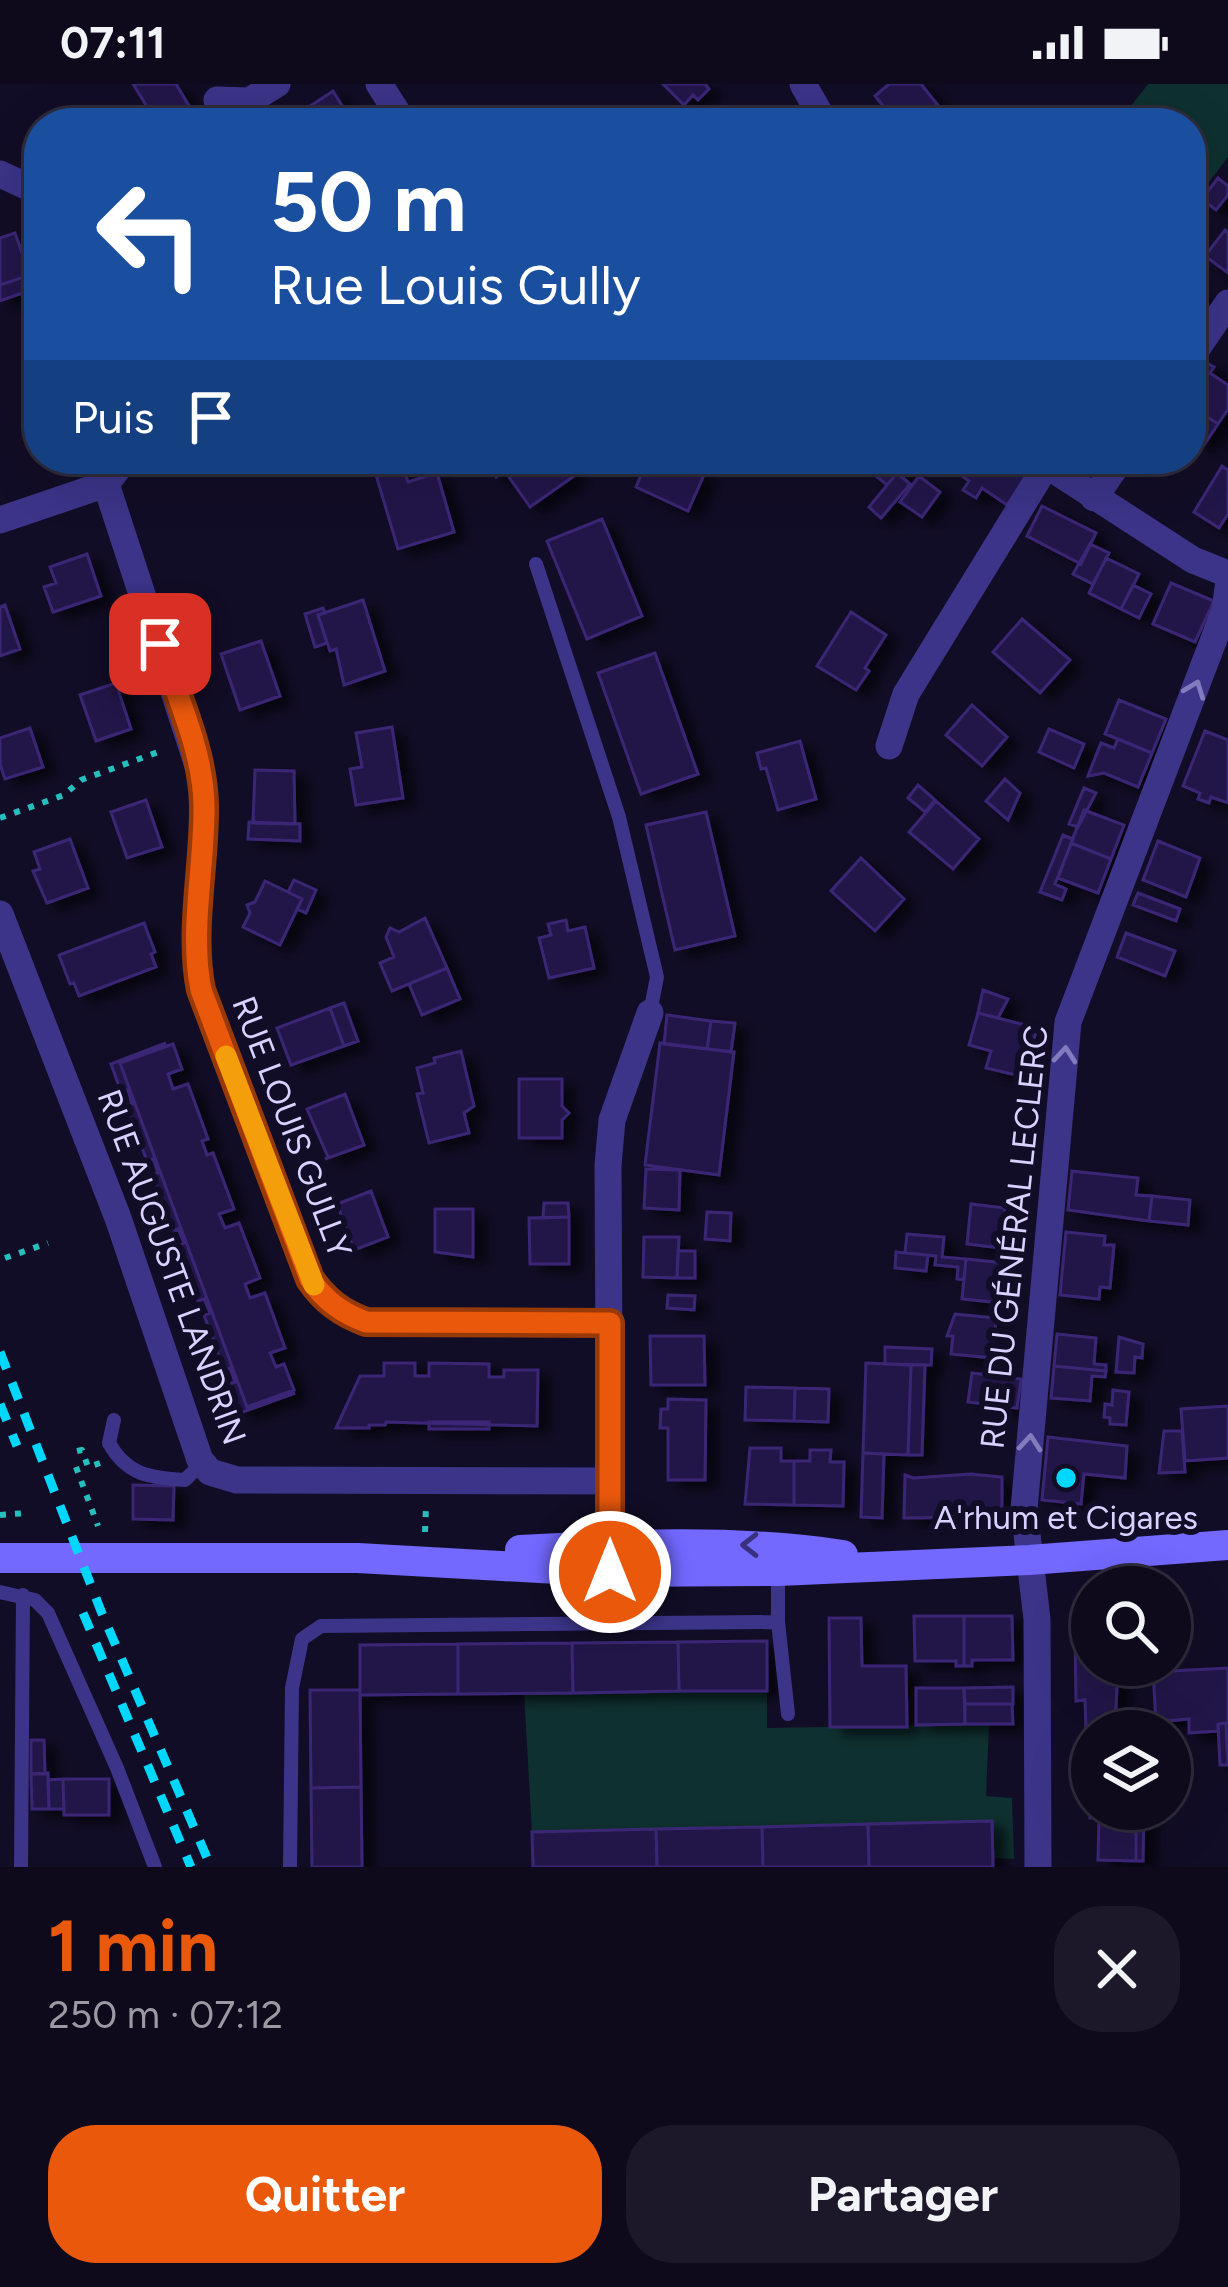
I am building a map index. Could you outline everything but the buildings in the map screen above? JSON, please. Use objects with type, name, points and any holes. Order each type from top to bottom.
[{"type":"main road","points":[[0,1558],[610,1558],[778,1545],[907,1564]]},
{"type":"main road","points":[[610,1558],[778,1571],[1228,1545]]},
{"type":"street","points":[[218,100],[249,100],[277,84]]},
{"type":"street","points":[[1206,335],[1228,303]]},
{"type":"street","points":[[0,520],[106,484],[114,474]]},
{"type":"street","points":[[889,746],[906,694],[1035,474]]},
{"type":"street","points":[[1059,474],[1193,560],[1228,574]]},
{"type":"street","points":[[1094,498],[1111,474]]},
{"type":"street","name":"RUE LOUIS GULLY","points":[[106,484],[192,740],[204,801],[201,990],[310,1279],[321,1296],[352,1317],[385,1324],[610,1323]]},
{"type":"street","name":"RUE DU GÉNÉRAL LECLERC","points":[[1038,1867],[1037,1619],[1024,1509],[1068,1022],[1225,610],[1228,588]]},
{"type":"street","name":"RUE AUGUSTE LANDRIN","points":[[0,914],[118,1218],[200,1460],[210,1472],[237,1480],[610,1481]]},
{"type":"street","points":[[610,1558],[608,1165],[612,1120],[650,1013]]},
{"type":"lane","points":[[536,564],[619,817],[657,977],[650,1013]]},
{"type":"lane","points":[[114,1420],[108,1435],[120,1461],[151,1478],[185,1480],[192,1473]]},
{"type":"lane","points":[[778,1571],[788,1714]]},
{"type":"lane","points":[[0,1592],[35,1600],[48,1613],[155,1867]]},
{"type":"lane","points":[[21,1867],[23,1595]]},
{"type":"lane","points":[[290,1867],[292,1688],[302,1639],[321,1626],[778,1622]]},
{"type":"path","points":[[0,818],[64,795],[81,780],[192,740]]},
{"type":"path","points":[[5,1258],[48,1243]]},
{"type":"path","points":[[76,1467],[98,1526],[106,1530]]},
{"type":"path","points":[[0,1515],[26,1514]]},
{"type":"green space","points":[[1148,84],[1228,84],[1228,157],[1206,186],[1206,108],[1130,108]]},
{"type":"green space","points":[[767,1691],[767,1728],[989,1724],[986,1796],[1012,1798],[1014,1859],[993,1858],[991,1821],[532,1832],[524,1693]]},
{"type":"railway","points":[[0,1352],[101,1611],[211,1867]]},
{"type":"railway","points":[[0,1404],[17,1446]]},
{"type":"railway","points":[[83,1613],[191,1867]]},
{"type":"slow traffic","points":[[226,1056],[314,1285]]},
{"type":"place","name":"A'rhum et Cigares","points":[[1066,1478]]},
{"type":"route","points":[[160,644],[201,775],[201,990],[310,1279],[321,1296],[366,1322],[610,1323],[610,1572]]}]
